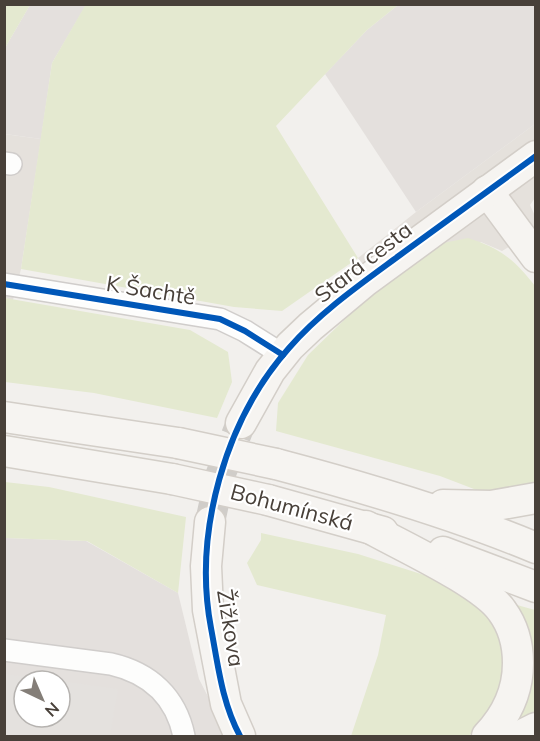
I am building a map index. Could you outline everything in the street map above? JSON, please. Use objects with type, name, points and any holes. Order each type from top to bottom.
[{"type":"main road","name":"Stará cesta","points":[[242,423],[259,389],[299,337],[346,296],[536,156]]},
{"type":"main road","points":[[488,191],[536,257]]},
{"type":"main road","name":"Bohumínská","points":[[4,417],[178,443],[276,464],[376,492],[453,517],[536,548]]},
{"type":"main road","name":"Bohumínská","points":[[4,451],[172,479],[268,500],[366,526],[536,587]]},
{"type":"main road","points":[[376,492],[424,503],[470,507],[501,505],[536,498]]},
{"type":"main road","name":"Žižkova","points":[[210,522],[206,566],[208,610],[226,704],[240,736]]},
{"type":"main road","points":[[366,526],[460,578],[482,592],[502,609],[513,629],[518,650],[518,672],[514,695],[504,717],[487,736]]},
{"type":"main road","points":[[520,736],[536,728]]},
{"type":"street","name":"K Šachtě","points":[[4,284],[220,319],[245,331],[283,355]]},
{"type":"street","points":[[4,650],[128,668],[153,682],[164,692],[172,704],[184,736]]},
{"type":"shaded area","points":[[30,5],[86,5],[52,63],[41,139],[5,134],[5,48]]},
{"type":"shaded area","points":[[398,5],[535,5],[535,124],[416,212],[325,74],[367,30]]},
{"type":"shaded area","points":[[535,124],[535,198],[530,205],[535,216],[535,231],[502,251],[481,242],[375,290],[358,258]]},
{"type":"shaded area","points":[[4,134],[41,139],[21,269],[13,300],[5,298]]},
{"type":"shaded area","points":[[5,538],[86,541],[178,593],[199,679],[228,736],[5,736]]},
{"type":"shaded area","points":[[5,674],[12,675],[12,729],[72,729],[72,683],[118,689],[110,736],[5,735]]},
{"type":"green space","points":[[86,4],[398,5],[367,30],[276,126],[358,258],[282,311],[234,307],[21,269],[52,63]]},
{"type":"green space","points":[[4,5],[30,5],[5,48]]},
{"type":"green space","points":[[468,238],[506,256],[535,286],[535,486],[487,494],[440,476],[276,431],[278,403],[308,355],[375,290],[433,245]]},
{"type":"green space","points":[[5,298],[190,330],[228,352],[232,382],[217,418],[94,393],[5,382]]},
{"type":"green space","points":[[5,482],[49,487],[186,517],[178,593],[87,541],[5,538]]},
{"type":"green space","points":[[261,533],[358,554],[440,580],[487,613],[507,657],[501,693],[478,729],[468,736],[351,736],[378,655],[386,615],[257,585],[247,563],[261,540]]},
{"type":"green space","points":[[517,605],[535,610],[536,711],[515,722],[529,691],[533,669],[531,635]]},
{"type":"tunnel","points":[[210,522],[220,476],[241,423]]},
{"type":"cycle path","points":[[240,736],[225,697],[211,628],[207,592],[207,554],[211,517],[219,479],[231,443],[247,409],[289,348],[328,310],[536,156]]},
{"type":"cycle path","points":[[4,284],[220,319],[245,331],[283,355]]}]
